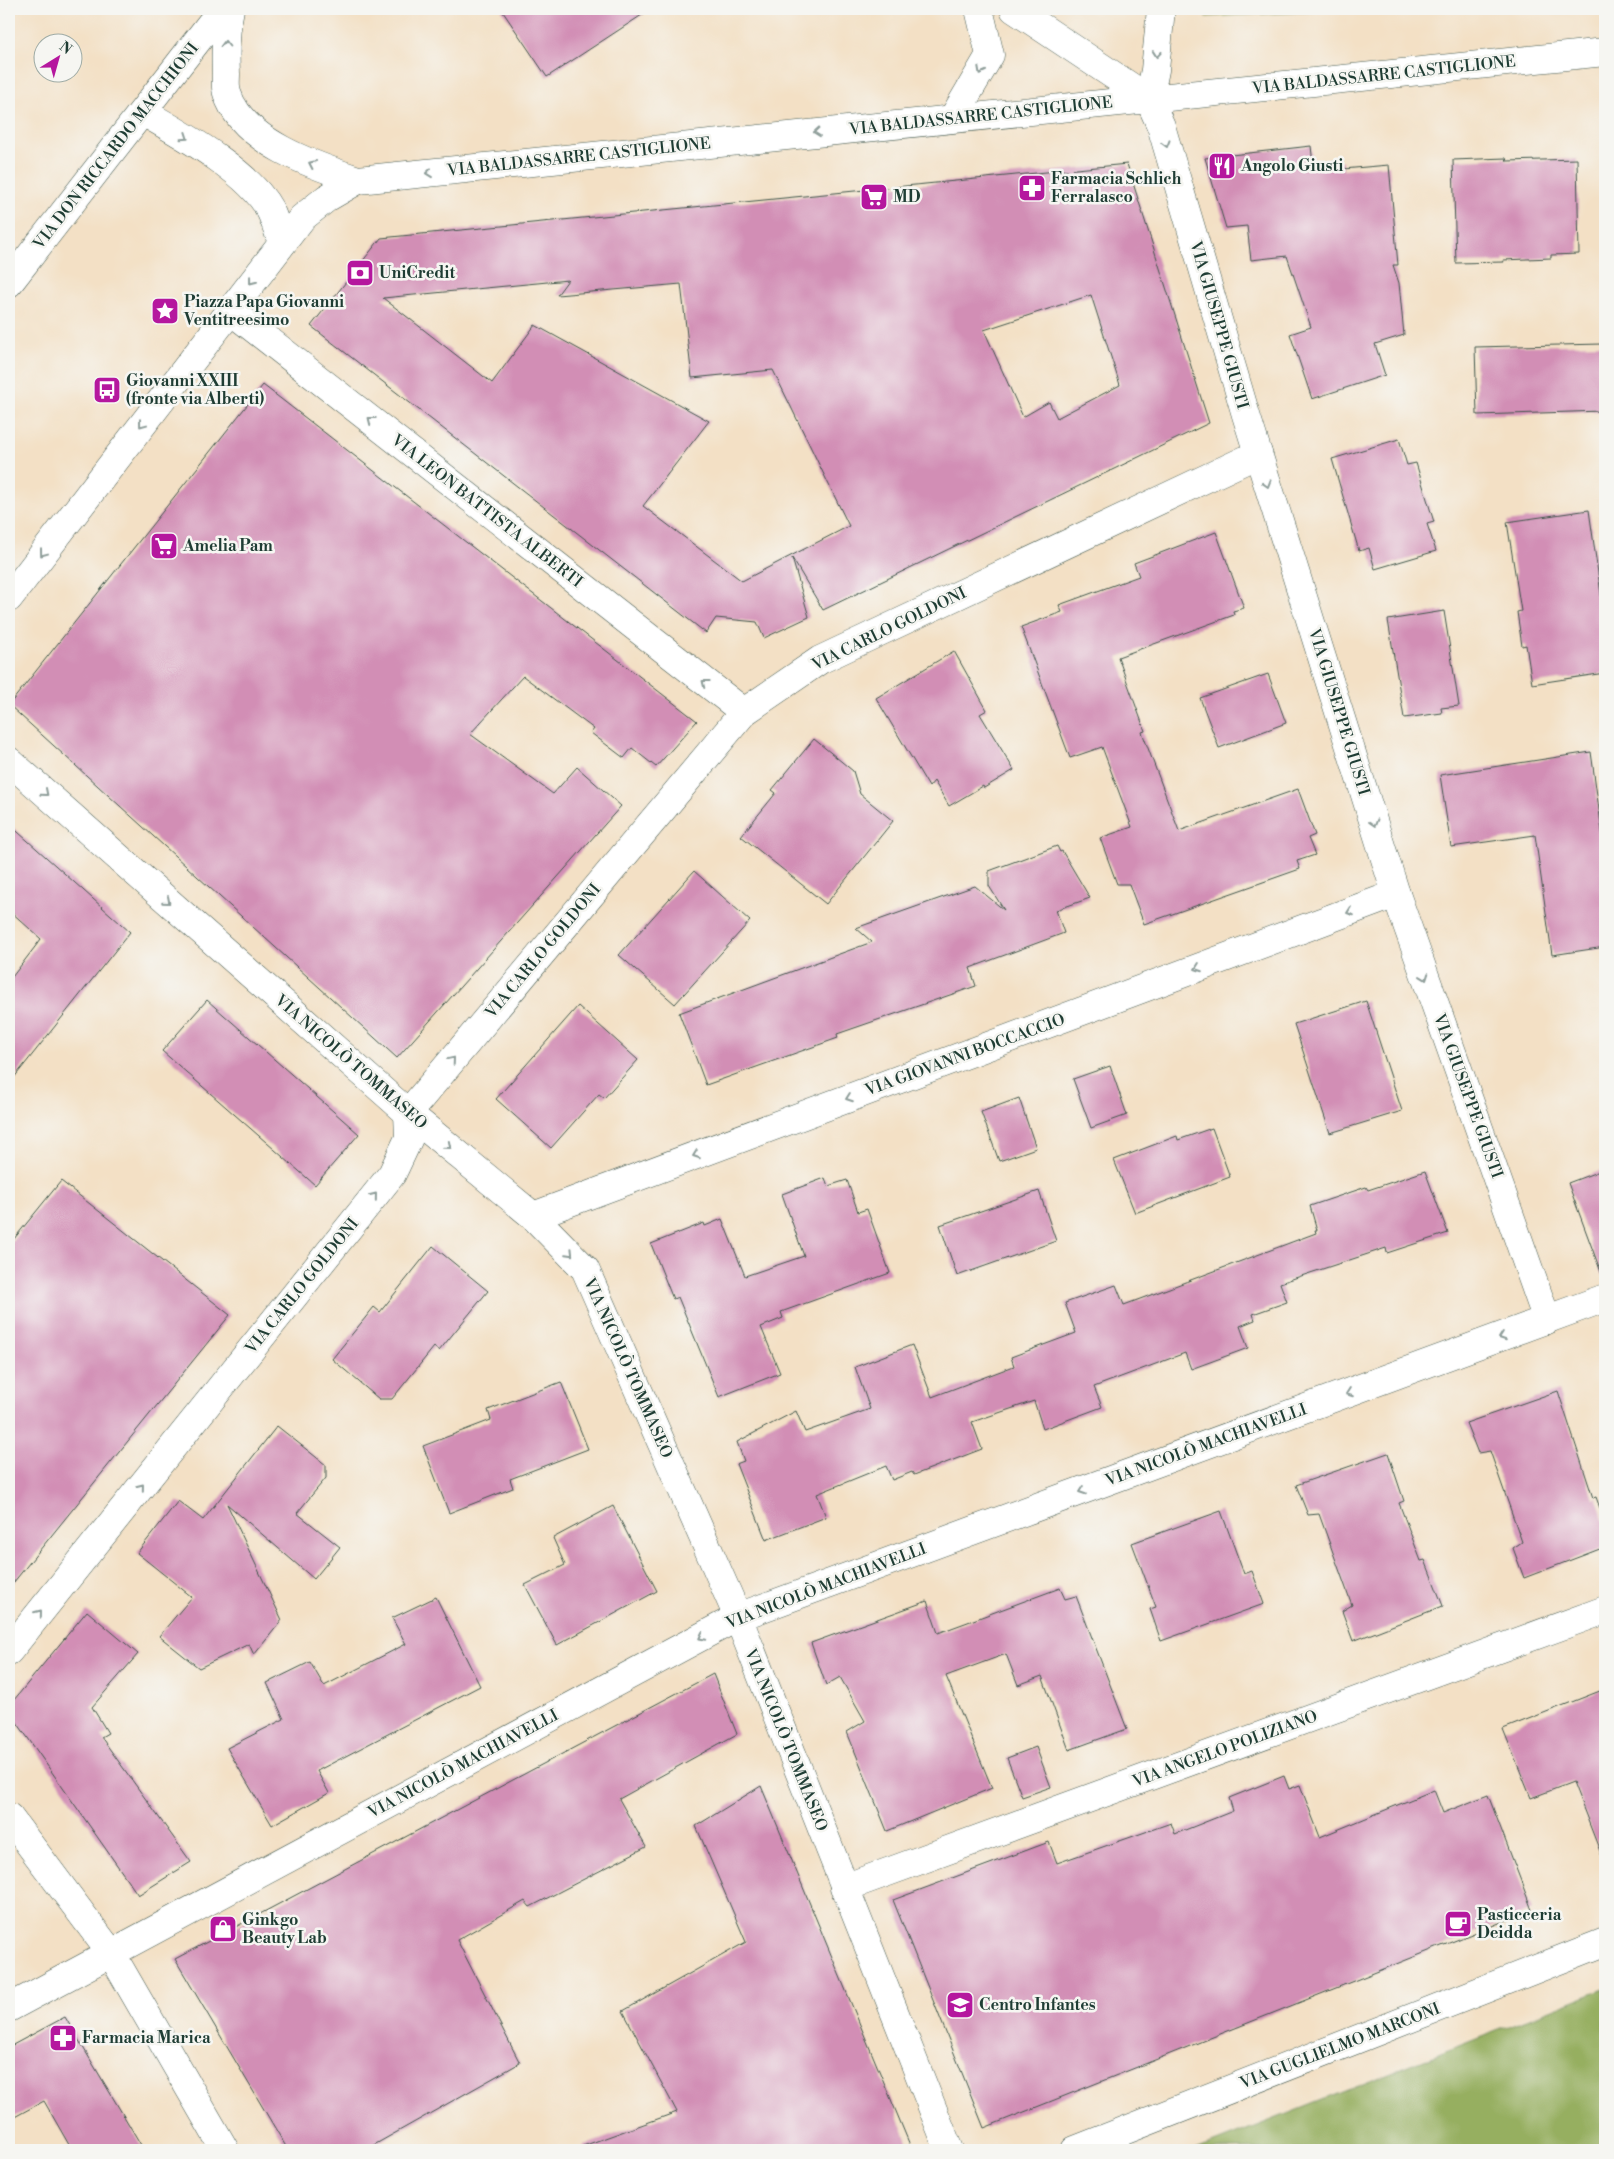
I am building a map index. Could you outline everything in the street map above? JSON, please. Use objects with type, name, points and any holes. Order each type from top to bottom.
[{"type":"street","name":"VIA DON RICCARDO MACCHIONI","points":[[9,283],[222,9]]},
{"type":"street","points":[[230,9],[225,32],[227,92],[236,111],[253,129],[281,150],[318,167],[358,180]]},
{"type":"street","points":[[953,118],[990,55],[980,9]]},
{"type":"street","points":[[1014,9],[1149,99],[1155,70],[1160,9]]},
{"type":"street","name":"VIA BALDASSARRE CASTIGLIONE","points":[[358,180],[1605,52]]},
{"type":"street","name":"VIA GIUSEPPE GIUSTI","points":[[1149,99],[1161,126],[1258,454],[1396,894],[1547,1320]]},
{"type":"street","points":[[143,112],[226,164],[248,182],[270,210],[282,243]]},
{"type":"street","points":[[9,598],[302,218],[327,198],[358,180]]},
{"type":"street","name":"VIA LEON BATTISTA ALBERTI","points":[[230,310],[744,712]]},
{"type":"street","name":"VIA CARLO GOLDONI","points":[[9,1652],[392,1174],[409,1138],[408,1113],[744,712],[820,660],[1258,454]]},
{"type":"street","name":"VIA NICOLÒ TOMMASEO","points":[[9,761],[408,1113],[533,1216],[585,1269],[738,1617],[948,2150]]},
{"type":"street","name":"VIA GIOVANNI BOCCACCIO","points":[[533,1216],[1396,894]]},
{"type":"street","name":"VIA NICOLÒ MACHIAVELLI","points":[[9,2008],[738,1617],[1605,1298]]},
{"type":"street","name":"VIA ANGELO POLIZIANO","points":[[844,1888],[1605,1610]]},
{"type":"street","points":[[9,1817],[111,1953],[225,2150]]},
{"type":"street","name":"VIA GUGLIELMO MARCONI","points":[[1075,2150],[1605,1942]]},
{"type":"green space","points":[[1203,9],[1366,9],[1206,17]]},
{"type":"green space","points":[[1605,1988],[1605,2150],[1196,2150]]},
{"type":"building","points":[[501,9],[651,9],[547,77]]},
{"type":"building","points":[[1311,146],[1313,164],[1343,161],[1343,169],[1389,165],[1398,265],[1393,265],[1399,283],[1404,335],[1375,344],[1385,375],[1312,399],[1290,334],[1311,327],[1287,256],[1251,260],[1247,226],[1226,228],[1205,158]]},
{"type":"building","points":[[1506,158],[1507,161],[1577,159],[1579,254],[1551,255],[1551,258],[1503,260],[1504,262],[1456,263],[1453,160]]},
{"type":"building","points":[[1127,164],[1209,423],[823,610],[792,558],[809,617],[764,638],[757,622],[716,618],[706,633],[311,326],[381,238]],"holes":[[[568,280],[557,295],[681,284],[692,378],[773,370],[849,526],[742,581],[643,506],[709,421],[535,325],[492,383],[383,298]],[[1091,295],[1120,385],[1057,418],[1049,402],[1023,417],[984,330]]]},
{"type":"building","points":[[1602,344],[1603,411],[1477,415],[1475,347]]},
{"type":"building","points":[[263,385],[697,721],[656,767],[632,748],[624,758],[591,733],[594,729],[523,676],[470,734],[553,794],[577,767],[621,806],[397,1058],[9,705]]},
{"type":"building","points":[[1399,439],[1407,465],[1416,463],[1434,522],[1427,524],[1436,551],[1375,569],[1369,548],[1359,551],[1332,459]]},
{"type":"building","points":[[1589,510],[1605,622],[1605,673],[1532,684],[1526,645],[1522,646],[1517,612],[1521,611],[1507,522]]},
{"type":"building","points":[[1216,532],[1244,608],[1233,611],[1234,615],[1118,657],[1145,731],[1142,732],[1179,831],[1298,789],[1315,835],[1308,838],[1315,855],[1297,861],[1300,869],[1144,924],[1129,884],[1117,884],[1100,838],[1132,827],[1102,747],[1070,758],[1021,627],[1062,612],[1059,605],[1139,576],[1134,563]]},
{"type":"building","points":[[1444,611],[1459,706],[1441,708],[1442,713],[1404,718],[1388,620]]},
{"type":"building","points":[[954,651],[987,710],[980,714],[1014,770],[949,806],[934,781],[929,787],[876,698]]},
{"type":"building","points":[[1268,674],[1286,723],[1219,748],[1200,698]]},
{"type":"building","points":[[814,739],[853,771],[860,794],[893,821],[826,904],[741,836],[776,793],[772,790]]},
{"type":"building","points":[[1591,752],[1605,853],[1605,947],[1552,955],[1535,835],[1451,847],[1440,775]]},
{"type":"building","points":[[9,824],[130,932],[9,1084],[9,981],[41,939],[9,910]]},
{"type":"building","points":[[1057,846],[1060,852],[1062,851],[1090,898],[1056,910],[1064,933],[970,968],[976,986],[837,1034],[838,1038],[706,1085],[679,1013],[872,942],[856,928],[975,886],[1004,910],[989,886],[989,871]]},
{"type":"building","points":[[694,871],[750,921],[675,1004],[619,955]]},
{"type":"building","points":[[207,1000],[359,1134],[315,1185],[162,1051]]},
{"type":"building","points":[[1366,1001],[1402,1111],[1330,1133],[1294,1024]]},
{"type":"building","points":[[578,1006],[638,1060],[604,1098],[599,1094],[551,1148],[496,1099]]},
{"type":"building","points":[[1110,1066],[1127,1115],[1091,1128],[1073,1079]]},
{"type":"building","points":[[1019,1098],[1036,1148],[999,1161],[981,1112]]},
{"type":"building","points":[[1212,1128],[1230,1177],[1135,1213],[1114,1160],[1177,1136],[1178,1140]]},
{"type":"building","points":[[1605,1169],[1605,1274],[1602,1275],[1568,1183]]},
{"type":"building","points":[[1425,1171],[1448,1233],[1387,1253],[1386,1248],[1280,1283],[1287,1302],[1253,1314],[1255,1320],[1240,1326],[1248,1348],[1191,1369],[1185,1353],[1094,1387],[1102,1407],[1043,1429],[1034,1401],[972,1422],[982,1449],[914,1475],[912,1472],[892,1480],[886,1466],[817,1494],[826,1517],[766,1540],[736,1464],[744,1461],[737,1442],[796,1411],[805,1432],[870,1409],[855,1367],[912,1345],[932,1397],[1014,1366],[1011,1357],[1076,1333],[1065,1303],[1116,1285],[1124,1305],[1316,1233],[1315,1230],[1317,1230],[1310,1206],[1366,1187],[1368,1190]]},
{"type":"building","points":[[825,1178],[828,1186],[847,1180],[858,1212],[867,1209],[890,1273],[781,1312],[783,1318],[761,1327],[780,1373],[719,1397],[678,1297],[673,1299],[651,1244],[704,1223],[705,1226],[722,1219],[745,1276],[804,1256],[782,1194]]},
{"type":"building","points":[[61,1181],[230,1315],[9,1588],[9,1245]]},
{"type":"building","points":[[1039,1191],[1056,1241],[957,1276],[940,1225]]},
{"type":"building","points":[[433,1246],[488,1291],[439,1351],[434,1347],[392,1399],[379,1399],[332,1359],[374,1307],[380,1312]]},
{"type":"building","points":[[561,1382],[588,1449],[510,1479],[513,1488],[449,1513],[423,1446],[491,1420],[488,1410]]},
{"type":"building","points":[[1558,1391],[1593,1498],[1596,1497],[1605,1522],[1605,1547],[1524,1578],[1513,1548],[1522,1542],[1490,1451],[1478,1453],[1466,1423]]},
{"type":"building","points":[[277,1426],[326,1465],[326,1478],[297,1513],[340,1547],[314,1579],[227,1504],[282,1620],[254,1655],[249,1644],[199,1668],[159,1636],[192,1597],[137,1553],[178,1501],[203,1520]]},
{"type":"building","points":[[1388,1453],[1404,1501],[1399,1503],[1421,1561],[1425,1560],[1443,1606],[1353,1641],[1342,1611],[1352,1605],[1319,1514],[1308,1515],[1296,1485]]},
{"type":"building","points":[[613,1506],[657,1591],[557,1645],[525,1585],[565,1565],[553,1538]]},
{"type":"building","points":[[1221,1511],[1244,1574],[1252,1571],[1264,1604],[1161,1641],[1150,1609],[1156,1607],[1132,1543]]},
{"type":"building","points":[[1060,1588],[1065,1599],[1076,1596],[1127,1729],[1069,1750],[1042,1676],[1018,1685],[1006,1654],[946,1676],[992,1788],[887,1831],[847,1732],[865,1721],[840,1677],[826,1685],[811,1643],[927,1601],[938,1633]]},
{"type":"building","points":[[436,1597],[480,1686],[317,1771],[329,1793],[272,1825],[227,1748],[284,1719],[267,1683],[310,1662],[324,1686],[406,1644],[392,1618]]},
{"type":"building","points":[[87,1611],[138,1654],[92,1707],[108,1733],[101,1737],[191,1862],[138,1895],[9,1711],[9,1706]]},
{"type":"building","points":[[713,1674],[737,1734],[619,1799],[646,1847],[530,1907],[525,1901],[457,1940],[520,2063],[365,2150],[288,2150],[175,1959]]},
{"type":"building","points":[[1605,1689],[1605,1859],[1603,1859],[1573,1782],[1531,1798],[1503,1729]]},
{"type":"building","points":[[1036,1747],[1051,1787],[1022,1797],[1007,1758]]},
{"type":"building","points":[[1284,1776],[1289,1789],[1300,1785],[1320,1837],[1434,1790],[1443,1813],[1488,1795],[1532,1910],[984,2128],[893,1900],[1049,1842],[1057,1863],[1171,1823],[1175,1834],[1233,1811],[1229,1798]]},
{"type":"building","points":[[761,1786],[912,2150],[584,2150],[583,2146],[677,2112],[623,2011],[746,1942],[696,1826]]},
{"type":"building","points":[[65,2017],[144,2150],[72,2150],[44,2101],[9,2120],[9,2047]]},
{"type":"place","name":"Angolo Giusti","points":[[1222,166]]},
{"type":"place","name":"Farmacia Schlich Ferralasco","points":[[1032,188]]},
{"type":"place","name":"MD","points":[[874,197]]},
{"type":"place","name":"UniCredit","points":[[360,273]]},
{"type":"place","name":"Piazza Papa Giovanni Ventitreesimo","points":[[165,311]]},
{"type":"place","name":"Giovanni XXIII (fronte via Alberti)","points":[[107,390]]},
{"type":"place","name":"Amelia Pam","points":[[164,546]]},
{"type":"place","name":"Pasticceria Deidda","points":[[1458,1924]]},
{"type":"place","name":"Ginkgo Beauty Lab","points":[[223,1929]]},
{"type":"place","name":"Centro Infantes","points":[[960,2005]]},
{"type":"place","name":"Farmacia Marica","points":[[63,2038]]}]
